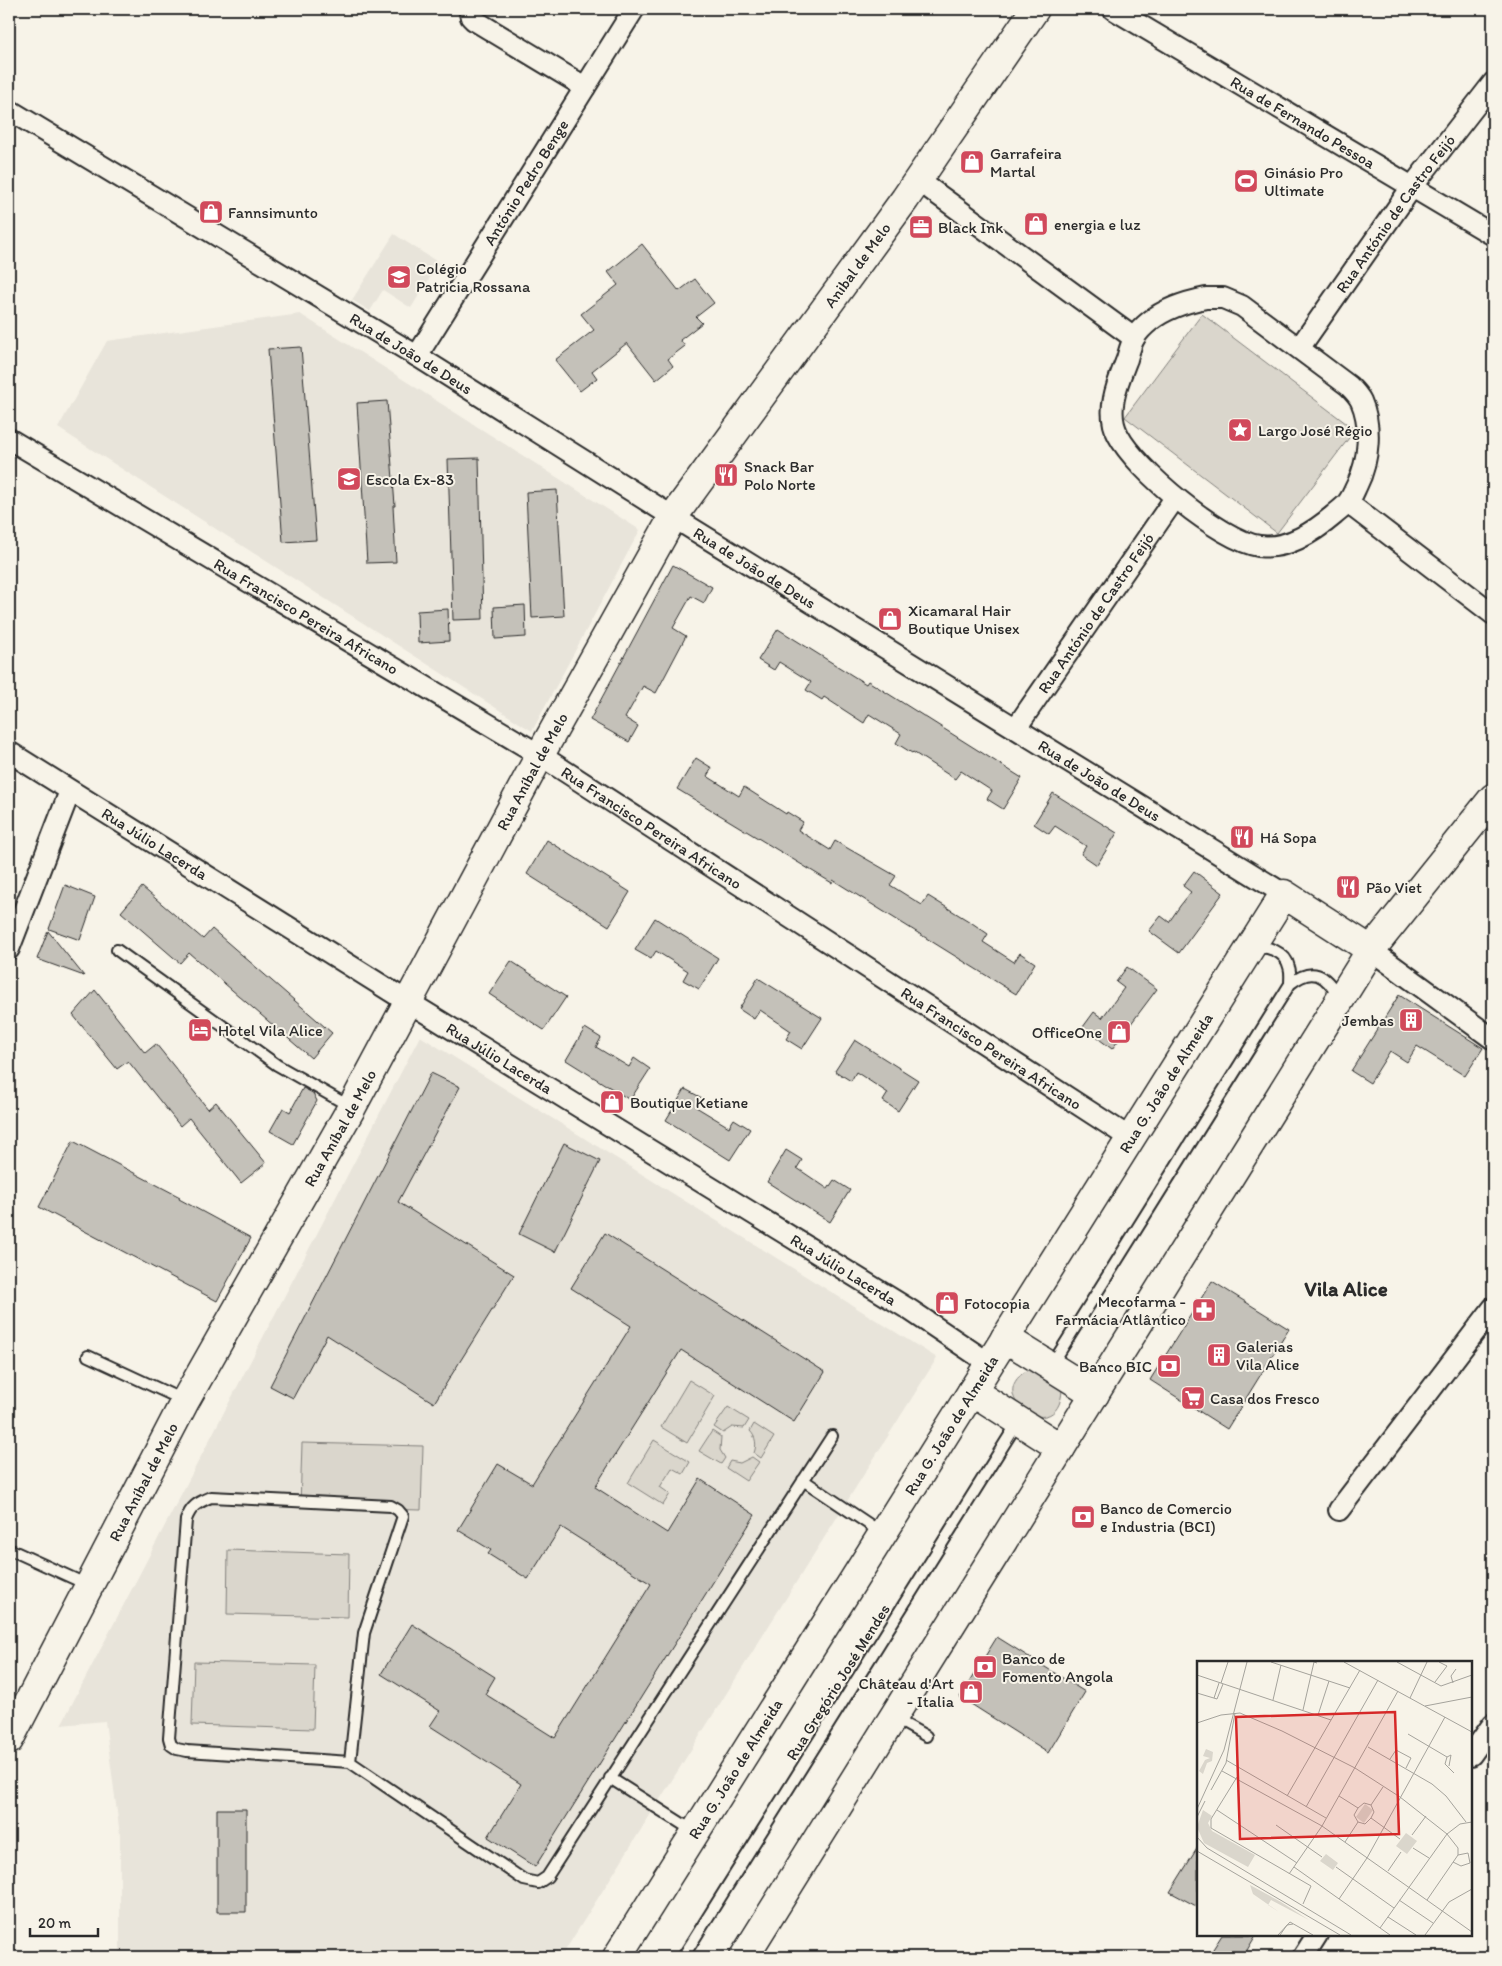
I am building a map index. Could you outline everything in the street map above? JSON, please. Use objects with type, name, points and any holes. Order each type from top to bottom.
[{"type":"street","points":[[469,9],[474,20],[585,87]]},
{"type":"street","name":"António Pedro Benge","points":[[417,356],[634,9]]},
{"type":"street","name":"Anibal de Melo","points":[[673,517],[918,180],[1035,9]]},
{"type":"street","name":"Rua de Fernando Pessoa","points":[[1113,9],[1493,235]]},
{"type":"street","name":"Rua António de Castro Feijó","points":[[1300,347],[1412,188],[1493,84]]},
{"type":"street","name":"Rua de João de Deus","points":[[9,110],[417,356],[673,517],[1284,894],[1371,950],[1493,1039]]},
{"type":"street","points":[[918,180],[1134,338]]},
{"type":"street","points":[[1206,298],[1223,298],[1242,306],[1300,347],[1349,386],[1360,400],[1366,417],[1368,441],[1366,460],[1348,502],[1318,529],[1296,540],[1275,546],[1259,546],[1242,540],[1207,521],[1175,498],[1128,450],[1118,434],[1114,420],[1113,401],[1134,338],[1150,321],[1166,310],[1188,302],[1206,298]]},
{"type":"street","name":"Rua Francisco Pereira Africano","points":[[9,440],[540,755],[1130,1138]]},
{"type":"street","name":"Rua António de Castro Feijó","points":[[1016,728],[1175,498]]},
{"type":"street","points":[[1348,502],[1493,614]]},
{"type":"street","name":"Rua Aníbal de Melo","points":[[9,1740],[185,1401],[352,1107],[540,755],[673,517]]},
{"type":"street","name":"Rua Júlio Lacerda","points":[[9,752],[910,1310],[990,1364]]},
{"type":"street","points":[[9,948],[70,791]]},
{"type":"street","points":[[744,1957],[1371,950],[1493,798]]},
{"type":"street","name":"Rua G. João de Almeida","points":[[617,1957],[1284,894]]},
{"type":"street","points":[[1339,1510],[1493,1308]]},
{"type":"street","points":[[1005,1338],[1094,1394]]},
{"type":"street","points":[[972,1391],[1061,1448]]},
{"type":"street","points":[[1472,1754],[1493,1724]]},
{"type":"street","points":[[1303,1957],[1315,1936]]},
{"type":"lane","points":[[1245,956],[1250,950],[1259,947],[1276,951],[1287,960],[1290,968],[1290,984]]},
{"type":"lane","points":[[117,950],[277,1065],[352,1107]]},
{"type":"lane","points":[[1050,1367],[1290,984],[1302,975],[1318,975],[1325,978],[1340,1001]]},
{"type":"lane","points":[[88,1356],[185,1401]]},
{"type":"lane","name":"Rua Gregório José Mendes","points":[[683,1957],[1019,1422]]},
{"type":"lane","points":[[350,1762],[364,1633],[403,1516],[398,1510],[390,1506],[211,1497],[194,1504],[186,1520],[169,1738],[171,1745],[177,1749],[187,1751],[350,1762],[524,1880],[538,1883],[547,1877],[832,1436]]},
{"type":"lane","points":[[803,1480],[883,1533]]},
{"type":"lane","points":[[9,1549],[88,1585]]},
{"type":"lane","points":[[893,1717],[926,1736]]},
{"type":"lane","points":[[610,1778],[695,1833]]},
{"type":"shaded area","name":"Colégio Patricia Rossana","points":[[394,234],[439,263],[411,308],[383,290],[370,311],[352,300]]},
{"type":"shaded area","name":"Escola Ex-83","points":[[300,314],[640,530],[532,731],[58,428],[107,341]]},
{"type":"shaded area","points":[[1202,314],[1355,430],[1277,533],[1125,417]]},
{"type":"shaded area","points":[[420,1036],[937,1358],[561,1957],[120,1957],[120,1835],[105,1721],[61,1725]]},
{"type":"shaded area","points":[[1032,1368],[1062,1389],[1058,1407],[1049,1415],[1037,1416],[1025,1411],[1016,1402],[1013,1391],[1017,1379]]},
{"type":"shaded area","points":[[689,1380],[715,1396],[687,1443],[661,1427]]},
{"type":"shaded area","points":[[728,1407],[749,1420],[744,1428],[732,1427],[723,1433],[714,1427]]},
{"type":"shaded area","points":[[754,1424],[774,1437],[761,1458],[754,1453],[755,1441],[750,1431]]},
{"type":"shaded area","points":[[712,1431],[721,1437],[720,1450],[725,1458],[721,1464],[699,1451]]},
{"type":"shaded area","points":[[654,1440],[690,1462],[683,1474],[672,1468],[660,1487],[670,1494],[663,1505],[628,1483]]},
{"type":"shaded area","points":[[302,1443],[423,1446],[421,1510],[300,1507]]},
{"type":"shaded area","points":[[752,1457],[759,1462],[746,1481],[726,1468],[730,1461],[740,1463]]},
{"type":"shaded area","points":[[228,1550],[349,1554],[348,1617],[227,1614]]},
{"type":"shaded area","points":[[194,1662],[315,1665],[313,1729],[192,1725]]},
{"type":"building","points":[[642,244],[679,291],[695,279],[714,303],[696,317],[702,323],[680,340],[685,346],[668,359],[673,366],[656,380],[627,343],[592,371],[597,378],[580,391],[555,360],[594,330],[581,314],[618,285],[608,272]]},
{"type":"building","points":[[301,347],[316,540],[283,542],[268,349]]},
{"type":"building","points":[[387,401],[395,506],[393,506],[396,562],[367,563],[357,403]]},
{"type":"building","points":[[479,458],[483,619],[453,620],[448,459]]},
{"type":"building","points":[[557,490],[564,616],[532,618],[526,492]]},
{"type":"building","points":[[673,565],[712,587],[704,603],[691,596],[673,628],[686,636],[656,693],[643,686],[625,718],[638,726],[629,742],[590,720]]},
{"type":"building","points":[[525,605],[526,637],[495,639],[494,607]]},
{"type":"building","points":[[448,609],[449,641],[418,643],[417,611]]},
{"type":"building","points":[[778,629],[866,684],[868,681],[1022,778],[1003,809],[987,799],[992,791],[961,771],[955,779],[896,743],[901,734],[869,714],[864,723],[824,697],[822,700],[806,690],[811,682],[779,662],[774,670],[758,660]]},
{"type":"building","points":[[696,758],[712,768],[707,776],[739,796],[744,787],[786,814],[787,812],[803,822],[798,830],[830,850],[835,841],[896,876],[890,885],[922,905],[928,896],[972,923],[988,934],[983,942],[1014,962],[1020,953],[1035,963],[1016,994],[833,880],[832,883],[677,789]]},
{"type":"building","points":[[1053,793],[1117,833],[1097,865],[1081,854],[1086,846],[1055,826],[1049,834],[1034,824]]},
{"type":"building","points":[[547,840],[630,892],[609,926],[527,874]]},
{"type":"building","points":[[1194,871],[1223,893],[1179,953],[1149,931],[1161,916],[1169,922],[1191,892],[1183,886]]},
{"type":"building","points":[[65,885],[95,897],[80,940],[49,929]]},
{"type":"building","points":[[142,887],[203,939],[212,929],[332,1033],[311,1058],[189,953],[180,963],[121,912]]},
{"type":"building","points":[[655,918],[718,958],[699,989],[683,980],[688,971],[656,951],[651,959],[635,950]]},
{"type":"building","points":[[48,931],[84,976],[37,959]]},
{"type":"building","points":[[511,961],[566,997],[544,1030],[489,994]]},
{"type":"building","points":[[1127,967],[1157,989],[1112,1049],[1083,1027],[1094,1012],[1102,1018],[1124,988],[1116,982]]},
{"type":"building","points":[[758,978],[822,1018],[802,1049],[786,1039],[791,1031],[760,1010],[754,1019],[739,1009]]},
{"type":"building","points":[[95,990],[145,1053],[156,1044],[208,1109],[216,1102],[266,1163],[241,1183],[189,1118],[180,1126],[128,1061],[117,1069],[73,1015]]},
{"type":"building","name":"Jembas","points":[[1399,995],[1483,1048],[1465,1076],[1417,1046],[1407,1062],[1390,1051],[1370,1083],[1351,1071]]},
{"type":"building","points":[[585,1028],[601,1038],[596,1047],[629,1067],[634,1058],[650,1069],[630,1100],[566,1060]]},
{"type":"building","points":[[855,1040],[918,1080],[898,1111],[883,1101],[888,1093],[856,1072],[851,1081],[835,1071]]},
{"type":"building","points":[[431,1073],[460,1087],[398,1202],[514,1275],[434,1403],[327,1335],[293,1398],[270,1386]]},
{"type":"building","points":[[303,1088],[313,1093],[317,1101],[293,1144],[270,1131],[283,1108],[290,1112]]},
{"type":"building","points":[[685,1089],[702,1098],[696,1107],[729,1127],[734,1119],[750,1129],[730,1160],[666,1120]]},
{"type":"building","points":[[73,1141],[180,1197],[179,1199],[251,1238],[217,1301],[39,1207]]},
{"type":"building","points":[[564,1143],[600,1161],[555,1252],[519,1234]]},
{"type":"building","points":[[786,1150],[802,1160],[797,1168],[828,1189],[834,1180],[850,1190],[830,1222],[767,1182]]},
{"type":"building","points":[[605,1233],[825,1372],[794,1422],[681,1350],[595,1487],[667,1533],[700,1479],[755,1515],[535,1867],[488,1837],[521,1784],[430,1726],[440,1711],[381,1674],[412,1624],[495,1677],[485,1694],[555,1738],[651,1584],[561,1527],[528,1579],[488,1554],[491,1550],[458,1530],[498,1464],[532,1484],[631,1326],[571,1288]]},
{"type":"building","name":"Galerias Vila Alice","points":[[1212,1281],[1289,1329],[1227,1429],[1150,1380]]},
{"type":"building","points":[[997,1637],[1085,1692],[1048,1753],[960,1697]]},
{"type":"building","points":[[217,1809],[246,1809],[246,1912],[217,1912]]},
{"type":"building","points":[[1197,1849],[1197,1906],[1170,1892]]},
{"type":"building","points":[[1221,1936],[1255,1936],[1243,1957],[1208,1957]]},
{"type":"place","name":"Garrafeira Martal","points":[[972,162]]},
{"type":"place","name":"Ginásio Pro Ultimate","points":[[1246,181]]},
{"type":"place","name":"Fannsimunto","points":[[211,212]]},
{"type":"place","name":"energia e luz","points":[[1036,224]]},
{"type":"place","name":"Black Ink","points":[[921,227]]},
{"type":"place","name":"Colégio Patricia Rossana","points":[[399,277]]},
{"type":"place","name":"Largo José Régio","points":[[1240,430]]},
{"type":"place","name":"Snack Bar Polo Norte","points":[[726,475]]},
{"type":"place","name":"Escola Ex-83","points":[[349,479]]},
{"type":"place","name":"Xicamaral Hair Boutique Unisex","points":[[890,619]]},
{"type":"place","name":"Há Sopa","points":[[1242,837]]},
{"type":"place","name":"Pão Viet","points":[[1348,887]]},
{"type":"place","name":"Jembas","points":[[1411,1020]]},
{"type":"place","name":"Hotel Vila Alice","points":[[200,1030]]},
{"type":"place","name":"OfficeOne","points":[[1119,1032]]},
{"type":"place","name":"Boutique Ketiane","points":[[612,1102]]},
{"type":"place","name":"Fotocopia","points":[[947,1303]]},
{"type":"place","name":"Mecofarma - Farmácia Atlântico","points":[[1204,1310]]},
{"type":"place","name":"Galerias Vila Alice","points":[[1219,1355]]},
{"type":"place","name":"Banco BIC","points":[[1169,1366]]},
{"type":"place","name":"Casa dos Fresco","points":[[1193,1398]]},
{"type":"place","name":"Banco de Comercio e Industria (BCI)","points":[[1083,1517]]},
{"type":"place","name":"Banco de Fomento Angola","points":[[985,1667]]},
{"type":"place","name":"Château d'Art - Italia","points":[[971,1692]]},
{"type":"district","name":"Vila Alice","points":[[1346,1288]]}]
